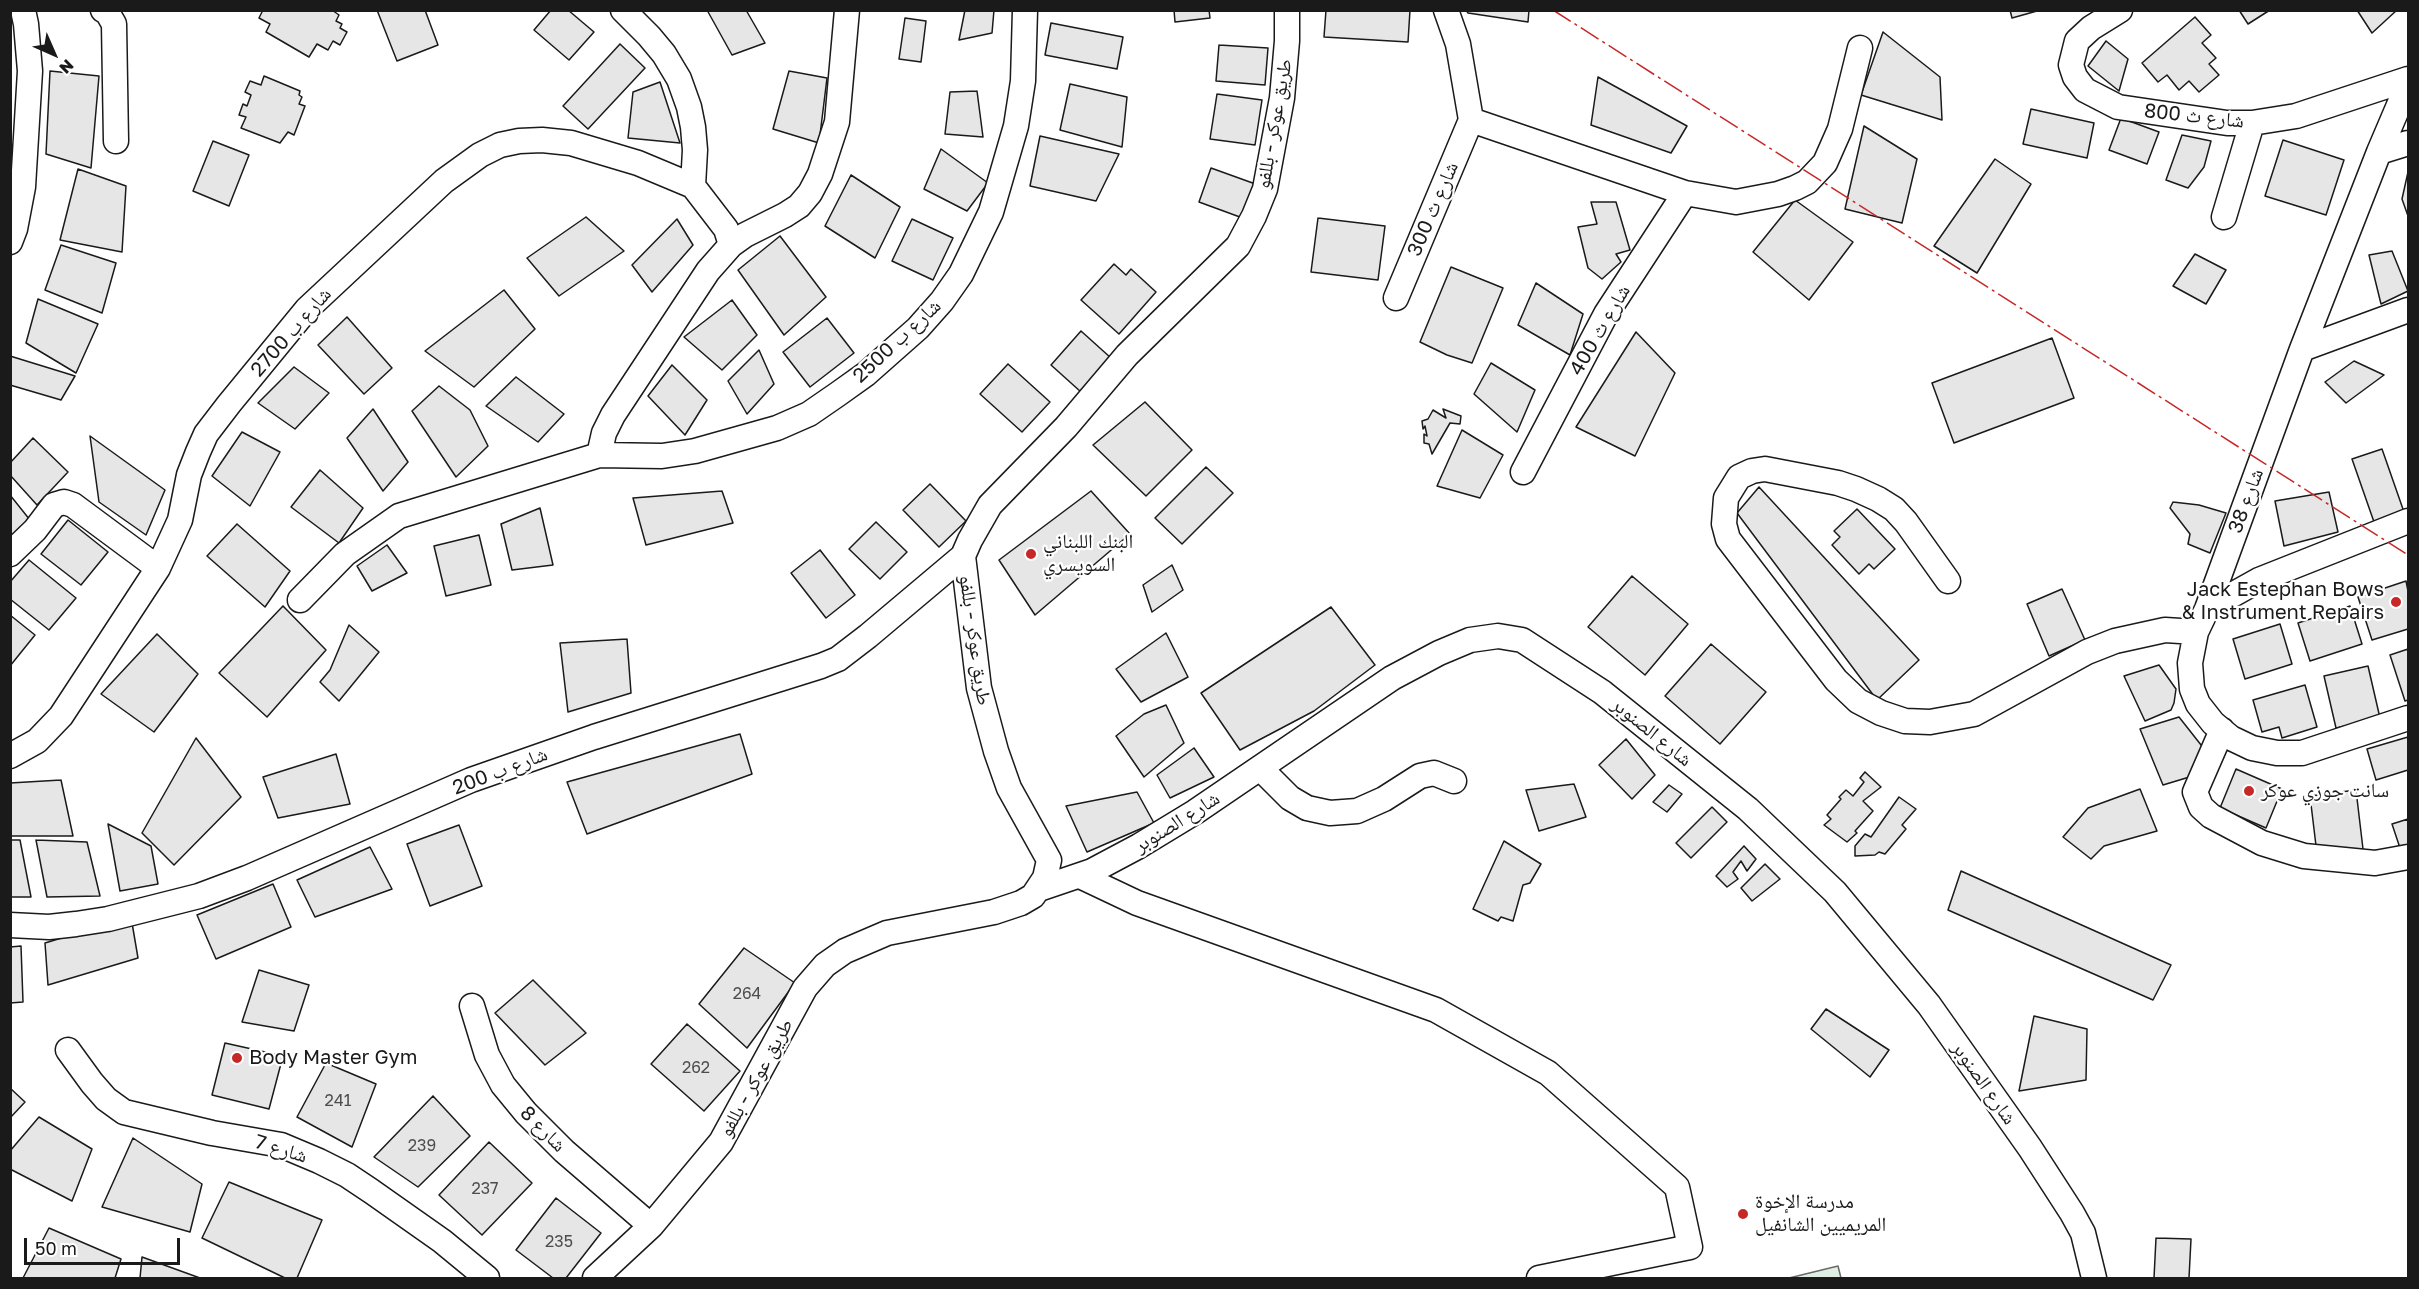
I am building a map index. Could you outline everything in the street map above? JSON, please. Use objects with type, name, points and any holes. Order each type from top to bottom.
[{"type":"street","points":[[10,242],[15,229],[23,187],[20,59],[23,10]]},
{"type":"street","points":[[103,10],[107,12],[114,24],[116,141]]},
{"type":"street","points":[[623,10],[664,54],[679,79],[693,127],[695,150],[693,186],[726,228],[731,245]]},
{"type":"street","points":[[599,455],[604,433],[613,414],[708,271],[731,245],[799,206],[810,193],[820,174],[837,122],[847,10]]},
{"type":"street","name":"شارع ب 2500","points":[[300,600],[345,554],[399,516],[599,455],[662,456],[695,451],[777,428],[809,414],[866,374],[918,328],[942,301],[961,274],[991,212],[1016,126],[1023,81],[1025,10]]},
{"type":"street","name":"طريق عوكر - بللفو","points":[[595,1278],[651,1226],[721,1142],[805,988],[825,965],[845,951],[887,933],[994,912],[1021,903],[1033,896],[1039,889],[1045,878],[1049,860],[1046,851],[1019,809],[996,751],[976,670],[963,556],[990,505],[1066,427],[1127,355],[1238,246],[1265,189],[1282,98],[1287,10]]},
{"type":"street","points":[[1446,10],[1458,44],[1471,120],[1685,193],[1736,202],[1778,194],[1807,182],[1825,163],[1840,129],[1860,48]]},
{"type":"street","name":"شارع ث 800","points":[[2120,10],[2091,28],[2077,41],[2071,65],[2075,77],[2085,90],[2118,107],[2227,123],[2252,123],[2296,116],[2409,79]]},
{"type":"street","name":"شارع 38","points":[[2409,84],[2379,152],[2302,349],[2207,609],[2196,632],[2190,663],[2192,689],[2198,704],[2230,738],[2252,748],[2277,753],[2302,753],[2409,718]]},
{"type":"street","name":"شارع ث 300","points":[[1396,298],[1471,120]]},
{"type":"street","points":[[2224,217],[2252,123]]},
{"type":"street","name":"شارع ب 2700","points":[[10,756],[37,741],[61,716],[158,568],[180,520],[189,475],[198,452],[212,427],[307,309],[444,181],[480,155],[500,145],[542,140],[572,143],[638,164],[693,186]]},
{"type":"street","points":[[2379,152],[2409,143]]},
{"type":"street","name":"شارع ث 400","points":[[1523,472],[1606,314],[1685,193]]},
{"type":"street","points":[[2302,349],[2409,310]]},
{"type":"street","points":[[1948,581],[1906,522],[1894,510],[1878,499],[1856,489],[1838,483],[1765,469],[1752,471],[1739,477],[1726,498],[1724,524],[1728,539],[1836,680],[1858,701],[1881,713],[1905,721],[1930,722],[1974,714],[2087,652],[2115,641],[2165,630],[2196,632]]},
{"type":"street","points":[[10,554],[35,530],[54,506],[64,502],[73,505],[158,568]]},
{"type":"street","points":[[2207,609],[2259,580],[2325,552],[2409,521]]},
{"type":"street","name":"شارع ب 200","points":[[10,925],[49,927],[87,922],[199,896],[247,878],[471,780],[594,736],[811,670],[846,653],[963,556]]},
{"type":"street","name":"شارع الصنوبر","points":[[1039,889],[1080,876],[1149,840],[1392,678],[1439,653],[1470,640],[1498,636],[1522,640],[1602,692],[1749,809],[1835,892],[1929,1005],[2030,1148],[2072,1213],[2082,1233],[2094,1278]]},
{"type":"street","points":[[2222,730],[2195,792],[2201,807],[2211,816],[2262,843],[2304,856],[2375,863],[2409,857]]},
{"type":"street","points":[[1260,768],[1290,798],[1307,808],[1330,813],[1357,811],[1384,799],[1420,776],[1434,773],[1454,781]]},
{"type":"street","points":[[1080,876],[1137,903],[1436,1010],[1548,1073],[1677,1187],[1690,1247],[1539,1278]]},
{"type":"street","name":"شارع 8","points":[[472,1006],[487,1055],[504,1085],[526,1113],[564,1151],[651,1226]]},
{"type":"street","name":"شارع 7","points":[[69,1050],[106,1099],[124,1112],[280,1146],[319,1161],[347,1175],[370,1191],[441,1241],[487,1278]]},
{"type":"green space","points":[[1838,1266],[1841,1278],[1789,1278]]},
{"type":"building","points":[[263,10],[332,10],[339,15],[336,21],[342,24],[340,28],[347,32],[340,45],[333,41],[328,50],[317,44],[309,57],[266,32],[270,24],[259,18]]},
{"type":"building","points":[[377,10],[425,10],[438,45],[397,61]]},
{"type":"building","points":[[551,10],[568,10],[594,32],[569,60],[534,30]]},
{"type":"building","points":[[707,10],[746,10],[765,43],[732,55]]},
{"type":"building","points":[[965,10],[994,10],[992,33],[959,40]]},
{"type":"building","points":[[1174,10],[1209,10],[1210,18],[1175,22]]},
{"type":"building","points":[[1326,10],[1410,10],[1408,42],[1324,37]]},
{"type":"building","points":[[1466,10],[1529,10],[1528,22],[1468,13]]},
{"type":"building","points":[[2010,10],[2037,10],[2037,11],[2012,18]]},
{"type":"building","points":[[2239,10],[2270,10],[2248,24]]},
{"type":"building","points":[[2357,10],[2397,10],[2372,33]]},
{"type":"building","points":[[2195,17],[2211,35],[2202,43],[2216,58],[2209,64],[2219,75],[2199,92],[2189,81],[2179,90],[2167,75],[2158,82],[2142,63]]},
{"type":"building","points":[[905,18],[926,21],[921,62],[899,59]]},
{"type":"building","points":[[1051,23],[1123,37],[1117,69],[1045,55]]},
{"type":"building","points":[[1883,32],[1940,77],[1942,120],[1861,95]]},
{"type":"building","points":[[2106,41],[2128,59],[2119,91],[2088,66]]},
{"type":"building","points":[[620,44],[645,68],[588,129],[563,106]]},
{"type":"building","points":[[1219,45],[1268,48],[1265,85],[1216,81]]},
{"type":"building","points":[[50,71],[99,76],[91,168],[46,154]]},
{"type":"building","points":[[789,71],[827,78],[819,143],[773,129]]},
{"type":"building","points":[[264,76],[300,91],[299,95],[302,97],[299,104],[305,106],[294,135],[288,132],[280,143],[241,128],[246,117],[239,115],[243,104],[247,106],[251,95],[245,92],[250,81],[261,85]]},
{"type":"building","points":[[1598,77],[1687,126],[1671,153],[1591,125]]},
{"type":"building","points":[[660,82],[680,143],[628,138],[633,92]]},
{"type":"building","points":[[1070,84],[1127,97],[1122,147],[1060,130]]},
{"type":"building","points":[[977,91],[983,137],[945,134],[950,92]]},
{"type":"building","points":[[1217,94],[1262,100],[1255,145],[1210,139]]},
{"type":"building","points":[[2031,109],[2094,123],[2087,158],[2023,144]]},
{"type":"building","points":[[2121,118],[2159,132],[2147,164],[2109,150]]},
{"type":"building","points":[[1864,126],[1917,159],[1902,223],[1845,209]]},
{"type":"building","points":[[2182,135],[2211,141],[2204,167],[2188,188],[2166,180]]},
{"type":"building","points":[[1040,136],[1119,154],[1096,201],[1030,186]]},
{"type":"building","points":[[2283,140],[2344,160],[2326,215],[2265,196]]},
{"type":"building","points":[[213,141],[249,155],[229,206],[193,191]]},
{"type":"building","points":[[941,149],[988,183],[967,211],[924,189]]},
{"type":"building","points":[[1995,159],[2031,184],[1977,273],[1934,246]]},
{"type":"building","points":[[1211,168],[1261,186],[1248,220],[1199,202]]},
{"type":"building","points":[[78,169],[126,186],[122,252],[60,240]]},
{"type":"building","points":[[2408,172],[2408,216],[2402,199]]},
{"type":"building","points":[[851,175],[900,207],[875,258],[825,226]]},
{"type":"building","points":[[1795,200],[1853,242],[1809,300],[1753,252]]},
{"type":"building","points":[[1591,202],[1616,202],[1630,250],[1616,254],[1621,262],[1602,279],[1588,268],[1578,227],[1597,224]]},
{"type":"building","points":[[586,217],[624,251],[559,296],[527,258]]},
{"type":"building","points":[[1318,218],[1385,226],[1378,280],[1311,272]]},
{"type":"building","points":[[677,219],[693,245],[652,292],[632,265]]},
{"type":"building","points":[[912,219],[953,238],[933,280],[892,261]]},
{"type":"building","points":[[780,236],[826,297],[784,335],[738,270]]},
{"type":"building","points":[[61,245],[116,263],[102,313],[45,290]]},
{"type":"building","points":[[2392,251],[2408,291],[2381,304],[2369,255]]},
{"type":"building","points":[[2195,254],[2226,270],[2206,304],[2173,286]]},
{"type":"building","points":[[1114,264],[1126,275],[1131,269],[1156,292],[1119,334],[1081,300]]},
{"type":"building","points":[[1451,267],[1503,288],[1472,363],[1447,355],[1420,342]]},
{"type":"building","points":[[1536,283],[1583,314],[1570,355],[1518,325]]},
{"type":"building","points":[[504,290],[535,329],[474,387],[425,351]]},
{"type":"building","points":[[38,299],[98,324],[76,373],[26,343]]},
{"type":"building","points":[[732,300],[757,335],[722,370],[684,337]]},
{"type":"building","points":[[347,317],[392,368],[364,394],[318,345]]},
{"type":"building","points":[[827,318],[854,353],[810,387],[783,352]]},
{"type":"building","points":[[1081,331],[1111,358],[1081,392],[1051,365]]},
{"type":"building","points":[[1636,332],[1675,373],[1635,456],[1576,427]]},
{"type":"building","points":[[2052,338],[2074,398],[1954,443],[1932,383]]},
{"type":"building","points":[[759,350],[774,384],[747,414],[728,381]]},
{"type":"building","points":[[10,356],[75,376],[61,400],[10,385]]},
{"type":"building","points":[[2354,361],[2384,375],[2346,403],[2325,382]]},
{"type":"building","points":[[1491,363],[1535,390],[1517,432],[1474,394]]},
{"type":"building","points":[[1008,364],[1050,402],[1022,432],[980,394]]},
{"type":"building","points":[[672,365],[707,400],[685,435],[648,396]]},
{"type":"building","points":[[294,367],[329,393],[295,429],[258,403]]},
{"type":"building","points":[[516,377],[564,414],[538,442],[486,406]]},
{"type":"building","points":[[439,386],[470,410],[488,446],[456,477],[412,411]]},
{"type":"building","points":[[1145,402],[1192,450],[1146,496],[1093,445]]},
{"type":"building","points":[[373,409],[408,462],[383,491],[347,438]]},
{"type":"building","points":[[1443,409],[1461,416],[1460,424],[1450,423],[1432,454],[1429,444],[1424,443],[1424,434],[1427,436],[1422,421],[1428,419],[1433,410],[1446,418]]},
{"type":"building","points":[[1462,430],[1503,455],[1480,498],[1437,486]]},
{"type":"building","points":[[242,432],[280,452],[250,506],[212,476]]},
{"type":"building","points":[[90,436],[165,490],[146,535],[99,502]]},
{"type":"building","points":[[33,438],[68,472],[37,505],[10,475],[10,463]]},
{"type":"building","points":[[2382,449],[2404,512],[2374,522],[2352,459]]},
{"type":"building","points":[[1206,467],[1233,493],[1182,544],[1155,518]]},
{"type":"building","points":[[320,470],[363,508],[339,543],[291,507]]},
{"type":"building","points":[[930,484],[966,521],[939,547],[903,510]]},
{"type":"building","points":[[1759,487],[1919,660],[1877,700],[1737,513]]},
{"type":"building","points":[[722,491],[733,523],[646,545],[633,498]]},
{"type":"building","points":[[1091,491],[1130,534],[1035,615],[999,560]]},
{"type":"building","points":[[2329,492],[2338,532],[2284,546],[2275,501]]},
{"type":"building","points":[[10,495],[34,525],[10,547]]},
{"type":"building","points":[[2173,502],[2199,505],[2226,513],[2210,553],[2188,544],[2190,534],[2170,508]]},
{"type":"building","points":[[540,508],[553,565],[512,570],[501,524]]},
{"type":"building","points":[[1857,509],[1895,549],[1874,569],[1869,564],[1859,574],[1832,545],[1840,537],[1834,531]]},
{"type":"building","points":[[68,520],[108,552],[81,585],[41,554]]},
{"type":"building","points":[[876,522],[907,552],[880,579],[849,549]]},
{"type":"building","points":[[237,524],[290,571],[265,607],[207,556]]},
{"type":"building","points":[[479,535],[491,585],[446,596],[434,546]]},
{"type":"building","points":[[387,545],[407,573],[372,591],[357,566]]},
{"type":"building","points":[[820,550],[855,595],[826,618],[791,573]]},
{"type":"building","points":[[29,560],[76,598],[49,630],[10,599],[10,582]]},
{"type":"building","points":[[1172,565],[1183,590],[1152,612],[1143,585]]},
{"type":"building","points":[[1632,576],[1688,624],[1645,675],[1588,627]]},
{"type":"building","points":[[2406,581],[2408,629],[2372,640],[2358,597]]},
{"type":"building","points":[[2062,589],[2085,640],[2049,656],[2027,604]]},
{"type":"building","points":[[283,606],[326,650],[267,717],[219,673]]},
{"type":"building","points":[[2350,606],[2362,644],[2310,661],[2298,623]]},
{"type":"building","points":[[1331,607],[1375,665],[1314,711],[1240,750],[1201,693]]},
{"type":"building","points":[[10,615],[35,635],[10,666]]},
{"type":"building","points":[[2280,624],[2292,664],[2245,679],[2233,639]]},
{"type":"building","points":[[349,625],[379,652],[339,701],[320,682],[330,670]]},
{"type":"building","points":[[1166,633],[1188,677],[1141,702],[1116,669]]},
{"type":"building","points":[[157,634],[198,674],[154,732],[101,694]]},
{"type":"building","points":[[627,639],[631,693],[568,712],[560,643]]},
{"type":"building","points":[[1711,644],[1766,692],[1720,744],[1665,696]]},
{"type":"building","points":[[2408,649],[2408,700],[2405,701],[2390,655]]},
{"type":"building","points":[[2159,665],[2176,689],[2174,703],[2171,710],[2145,721],[2124,676]]},
{"type":"building","points":[[2368,666],[2380,718],[2336,728],[2324,676]]},
{"type":"building","points":[[2305,685],[2317,727],[2282,738],[2279,727],[2262,732],[2253,700]]},
{"type":"building","points":[[1166,705],[1184,743],[1144,777],[1116,736],[1144,714]]},
{"type":"building","points":[[2179,717],[2205,750],[2196,775],[2163,785],[2140,729]]},
{"type":"building","points":[[740,734],[752,774],[587,834],[567,782]]},
{"type":"building","points":[[2408,737],[2408,770],[2376,780],[2367,749]]},
{"type":"building","points":[[196,738],[241,797],[174,865],[142,833]]},
{"type":"building","points":[[1626,739],[1655,775],[1632,799],[1599,765]]},
{"type":"building","points":[[1194,748],[1214,777],[1170,798],[1157,775]]},
{"type":"building","points":[[336,754],[350,804],[278,818],[263,777]]},
{"type":"building","points":[[2236,769],[2282,789],[2266,828],[2220,808]]},
{"type":"building","points":[[1865,772],[1881,787],[1863,801],[1873,811],[1855,831],[1857,833],[1847,842],[1824,825],[1831,819],[1827,815],[1841,799],[1839,797],[1846,790],[1853,796],[1864,782],[1860,778]]},
{"type":"building","points":[[61,780],[73,836],[10,836],[10,783]]},
{"type":"building","points":[[1574,784],[1586,817],[1539,831],[1526,790]]},
{"type":"building","points":[[1669,785],[1682,794],[1667,812],[1653,802]]},
{"type":"building","points":[[2140,789],[2157,831],[2104,846],[2091,859],[2063,837],[2088,808]]},
{"type":"building","points":[[2356,790],[2363,849],[2317,854],[2310,796]]},
{"type":"building","points":[[1137,792],[1154,823],[1087,852],[1066,806]]},
{"type":"building","points":[[1899,797],[1916,809],[1902,825],[1906,829],[1885,854],[1879,852],[1875,855],[1855,856],[1855,846],[1865,834],[1871,837]]},
{"type":"building","points":[[1712,807],[1727,822],[1691,858],[1676,843]]},
{"type":"building","points":[[2408,819],[2408,848],[2401,851],[2392,824]]},
{"type":"building","points":[[108,824],[151,846],[158,884],[120,891]]},
{"type":"building","points":[[459,825],[482,886],[430,906],[407,844]]},
{"type":"building","points":[[10,840],[20,840],[31,897],[10,897]]},
{"type":"building","points":[[36,840],[87,842],[100,896],[47,897]]},
{"type":"building","points":[[1504,841],[1541,864],[1530,883],[1523,885],[1513,921],[1501,917],[1498,921],[1473,909]]},
{"type":"building","points":[[1744,846],[1756,859],[1747,871],[1741,861],[1733,872],[1738,879],[1727,887],[1716,876]]},
{"type":"building","points":[[370,847],[392,889],[315,917],[297,880]]},
{"type":"building","points":[[1765,864],[1780,879],[1752,901],[1741,888]]},
{"type":"building","points":[[1961,871],[2171,965],[2153,1000],[1948,910]]},
{"type":"building","points":[[273,884],[291,927],[216,959],[197,915]]},
{"type":"building","points":[[131,917],[138,958],[48,985],[45,943]]},
{"type":"building","points":[[21,946],[23,1002],[10,1003],[10,947]]},
{"type":"building","points":[[744,948],[795,983],[747,1048],[699,1004]]},
{"type":"building","points":[[259,970],[309,985],[294,1031],[242,1022]]},
{"type":"building","points":[[533,980],[586,1033],[545,1065],[495,1013]]},
{"type":"building","points":[[1826,1009],[1889,1050],[1870,1077],[1811,1029]]},
{"type":"building","points":[[2034,1016],[2087,1029],[2086,1080],[2019,1091]]},
{"type":"building","points":[[687,1024],[740,1071],[704,1111],[651,1064]]},
{"type":"building","points":[[225,1043],[283,1056],[269,1109],[212,1095]]},
{"type":"building","points":[[326,1063],[376,1084],[352,1147],[297,1117]]},
{"type":"building","points":[[10,1088],[25,1102],[10,1118]]},
{"type":"building","points":[[433,1096],[470,1136],[418,1187],[374,1157]]},
{"type":"building","points":[[39,1117],[92,1149],[72,1201],[10,1169],[10,1151]]},
{"type":"building","points":[[133,1138],[202,1184],[190,1232],[102,1207]]},
{"type":"building","points":[[489,1142],[532,1183],[482,1235],[439,1195]]},
{"type":"building","points":[[229,1182],[322,1220],[297,1278],[285,1278],[202,1238]]},
{"type":"building","points":[[556,1198],[601,1233],[566,1278],[553,1278],[516,1250]]},
{"type":"building","points":[[49,1228],[121,1259],[115,1278],[23,1278]]},
{"type":"building","points":[[2156,1238],[2191,1239],[2189,1278],[2154,1278]]},
{"type":"building","points":[[142,1257],[200,1278],[140,1278]]},
{"type":"power","points":[[1553,10],[2408,555]]},
{"type":"place","name":"البنك اللبناني السويسري","points":[[1031,554]]},
{"type":"place","name":"Jack Estephan Bows & Instrument Repairs","points":[[2396,602]]},
{"type":"place","name":"سانت جوزي عوكر","points":[[2249,791]]},
{"type":"place","name":"Body Master Gym","points":[[237,1058]]},
{"type":"place","name":"مدرسة الإخوة المريميين الشانفيل","points":[[1743,1214]]}]
